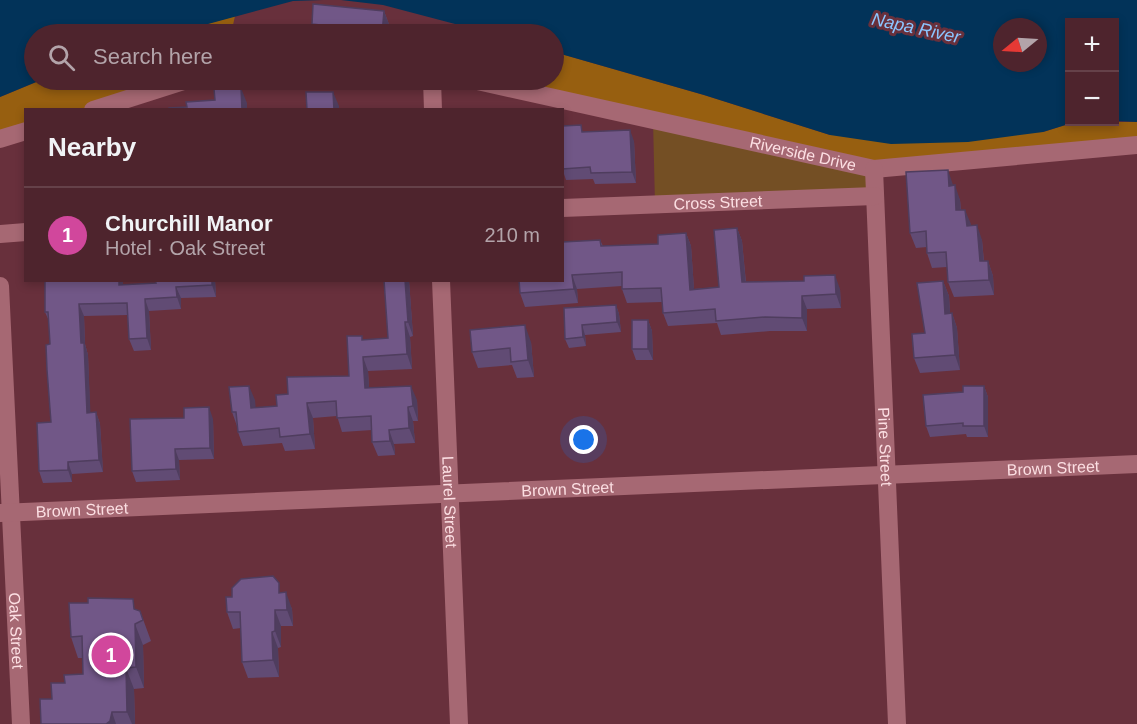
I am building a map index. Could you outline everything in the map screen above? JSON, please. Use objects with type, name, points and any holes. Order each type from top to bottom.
[{"type":"street","points":[[99,108],[156,90]]},
{"type":"street","points":[[432,90],[433,108]]},
{"type":"street","name":"Riverside Drive","points":[[518,90],[874,169],[1137,145]]},
{"type":"street","points":[[0,139],[24,132]]},
{"type":"street","name":"Pine Street","points":[[874,169],[897,724]]},
{"type":"street","name":"Cross Street","points":[[564,208],[875,196]]},
{"type":"street","points":[[0,234],[24,232]]},
{"type":"street","name":"Laurel Street","points":[[441,282],[459,724]]},
{"type":"street","name":"Oak Street","points":[[0,286],[6,512],[21,724]]},
{"type":"street","name":"Brown Street","points":[[6,512],[1137,464]]},
{"type":"shaded area","points":[[235,16],[233,24],[207,24]]},
{"type":"shaded area","points":[[564,55],[704,95],[830,135],[1043,132],[1065,125],[1119,126],[1119,122],[1137,122],[1137,145],[874,169],[540,90],[564,90]]},
{"type":"shaded area","points":[[24,87],[24,90],[155,90],[96,108],[24,108],[24,131],[0,139],[0,97]]},
{"type":"shaded area","points":[[653,120],[874,169],[875,196],[655,204]]},
{"type":"water","points":[[0,0],[323,0],[293,1],[208,24],[24,24],[24,87],[0,97]]},
{"type":"water","name":"Napa River","points":[[341,0],[1137,0],[1137,122],[1119,121],[1119,18],[1065,18],[1065,125],[1043,132],[968,142],[891,144],[830,135],[704,95],[564,55],[564,24],[455,24],[383,5]]},
{"type":"building","points":[[313,4],[384,11],[383,24],[312,24]]},
{"type":"building","points":[[214,90],[241,90],[242,108],[169,108],[187,107],[186,102],[215,100]]},
{"type":"building","points":[[306,92],[333,92],[334,108],[307,108]]},
{"type":"building","points":[[581,125],[582,132],[630,130],[632,172],[591,173],[590,167],[564,169],[564,126]]},
{"type":"building","points":[[948,170],[949,186],[955,185],[956,210],[965,210],[967,226],[977,225],[980,261],[988,261],[989,280],[948,282],[946,252],[927,253],[926,231],[910,233],[906,172]]},
{"type":"building","points":[[737,228],[742,282],[804,281],[804,276],[835,275],[836,294],[802,296],[802,318],[765,317],[716,321],[715,309],[663,313],[661,288],[622,289],[622,272],[572,275],[574,289],[520,293],[519,282],[564,282],[564,242],[600,240],[601,246],[658,244],[658,235],[686,233],[690,290],[719,287],[714,230]]},
{"type":"building","points":[[943,281],[945,314],[952,313],[955,355],[914,358],[912,334],[925,333],[917,283]]},
{"type":"building","points":[[45,282],[119,282],[119,285],[156,282],[212,282],[212,285],[176,287],[177,297],[145,299],[147,338],[129,339],[127,303],[79,304],[81,343],[84,343],[87,413],[96,412],[99,460],[68,462],[68,470],[39,471],[37,423],[51,422],[46,345],[50,344],[48,312],[45,312]]},
{"type":"building","points":[[384,282],[405,282],[408,322],[405,322],[407,354],[363,357],[365,388],[411,386],[413,406],[408,407],[409,428],[389,430],[390,441],[372,442],[371,416],[337,418],[336,401],[307,403],[310,434],[280,437],[279,428],[238,432],[236,412],[232,412],[229,387],[249,386],[251,408],[277,406],[276,395],[288,394],[287,377],[349,376],[347,336],[362,336],[362,340],[388,338]]},
{"type":"building","points":[[616,305],[617,322],[582,325],[583,337],[565,339],[564,308]]},
{"type":"building","points":[[632,320],[648,320],[648,349],[632,349]]},
{"type":"building","points":[[525,325],[528,360],[511,362],[510,348],[472,352],[470,330]]},
{"type":"building","points":[[963,386],[984,386],[984,426],[963,426],[963,423],[926,426],[923,395],[963,392]]},
{"type":"building","points":[[209,407],[210,448],[175,449],[176,469],[132,471],[130,419],[184,418],[184,408]]},
{"type":"building","points":[[273,576],[279,583],[279,593],[286,592],[287,610],[275,610],[275,631],[272,632],[273,660],[242,662],[240,612],[227,612],[226,597],[232,597],[232,588],[241,579]]},
{"type":"building","points":[[88,598],[133,599],[134,609],[140,611],[143,620],[135,624],[136,667],[126,668],[127,712],[112,712],[110,721],[106,724],[41,724],[40,699],[52,699],[51,683],[65,683],[64,675],[83,674],[82,636],[71,637],[69,603],[88,603]]},
{"type":"place","name":"Churchill Manor","points":[[111,655]]}]
